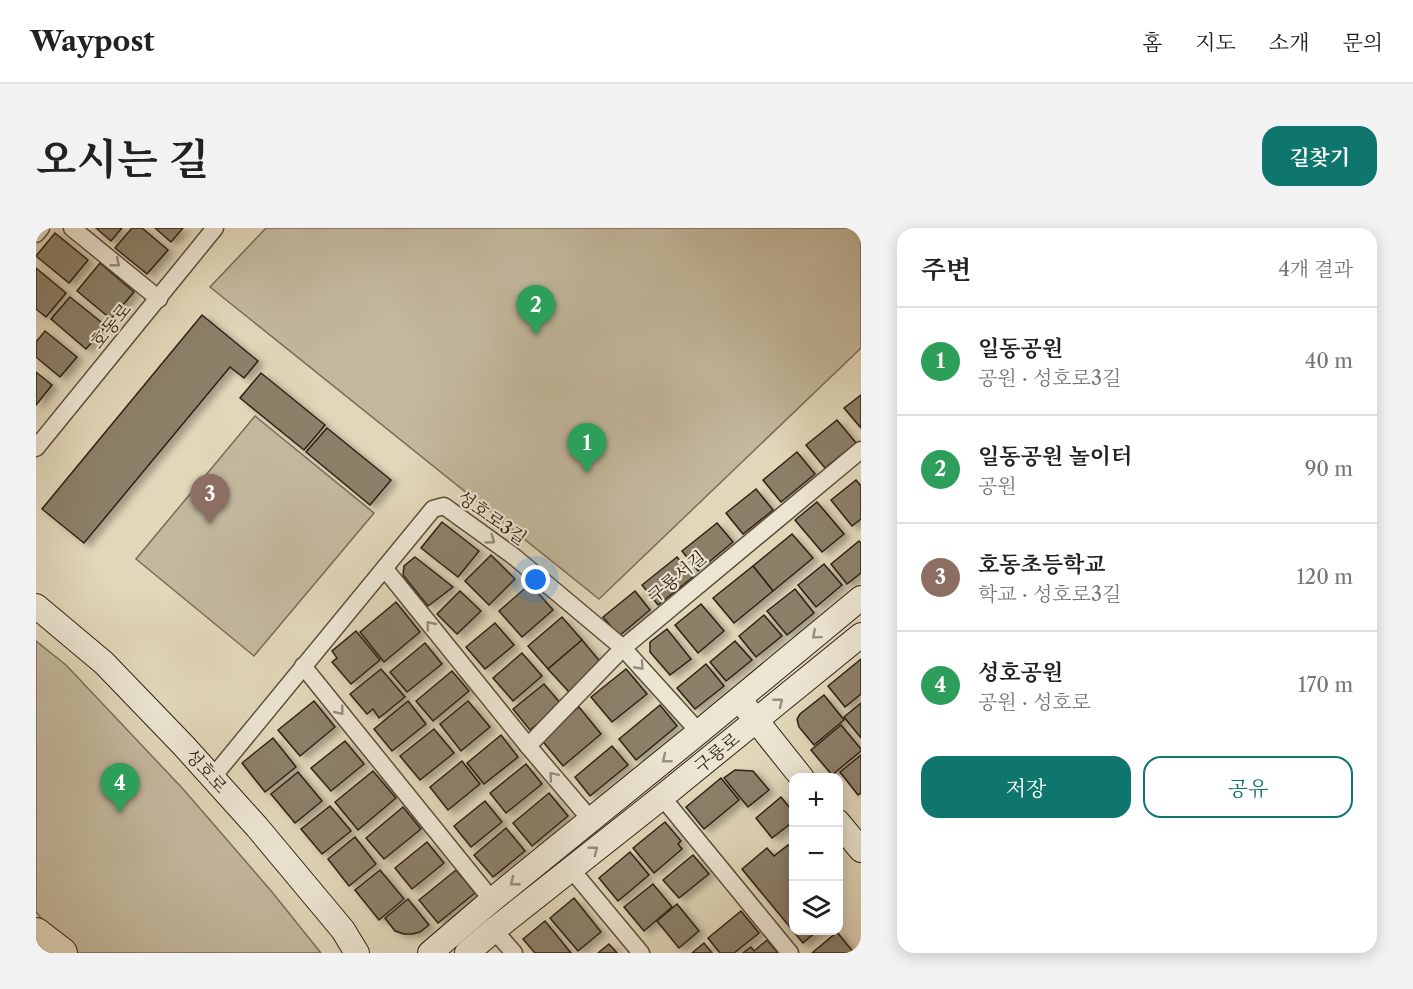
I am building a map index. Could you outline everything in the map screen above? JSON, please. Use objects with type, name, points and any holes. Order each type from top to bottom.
[{"type":"highway","points":[[36,933],[62,953]]},
{"type":"street","points":[[36,234],[41,228]]},
{"type":"street","points":[[72,228],[159,298]]},
{"type":"street","name":"호동로","points":[[36,448],[215,228]]},
{"type":"street","name":"구룡서길","points":[[528,746],[623,648],[860,452]]},
{"type":"street","name":"성호로3길","points":[[212,778],[433,509],[444,506],[512,555],[623,648],[699,732]]},
{"type":"street","points":[[385,569],[591,820]]},
{"type":"street","name":"구룡로","points":[[429,953],[861,598]]},
{"type":"street","name":"성호로","points":[[36,606],[104,663],[184,746],[257,826],[343,930],[357,953]]},
{"type":"street","name":"구룡로","points":[[467,953],[860,639]]},
{"type":"street","points":[[303,666],[492,900]]},
{"type":"street","points":[[739,698],[799,773]]},
{"type":"street","points":[[662,797],[790,953]]},
{"type":"street","points":[[842,827],[861,850]]},
{"type":"street","points":[[571,869],[641,953]]},
{"type":"street","points":[[494,930],[514,953]]},
{"type":"shaded area","points":[[266,228],[861,228],[861,348],[599,599],[210,287]]},
{"type":"shaded area","points":[[255,416],[374,513],[254,656],[136,559]]},
{"type":"shaded area","points":[[36,641],[66,665],[184,790],[321,953],[68,953],[36,912]]},
{"type":"building","points":[[96,228],[122,228],[111,241]]},
{"type":"building","points":[[132,228],[142,228],[168,250],[147,274],[115,248]]},
{"type":"building","points":[[155,228],[183,228],[171,242]]},
{"type":"building","points":[[55,233],[88,260],[69,283],[36,256]]},
{"type":"building","points":[[100,263],[134,292],[111,319],[77,291]]},
{"type":"building","points":[[36,268],[66,293],[46,317],[36,309]]},
{"type":"building","points":[[70,297],[106,326],[86,349],[51,319]]},
{"type":"building","points":[[202,315],[258,361],[244,378],[230,367],[84,543],[42,509]]},
{"type":"building","points":[[45,331],[77,357],[60,377],[36,357],[36,342]]},
{"type":"building","points":[[36,372],[52,385],[36,405]]},
{"type":"building","points":[[261,373],[325,425],[304,450],[240,398]]},
{"type":"building","points":[[861,395],[861,428],[844,408]]},
{"type":"building","points":[[837,420],[856,443],[825,468],[806,445]]},
{"type":"building","points":[[327,428],[391,480],[370,505],[306,452]]},
{"type":"building","points":[[797,452],[815,474],[781,502],[763,480]]},
{"type":"building","points":[[856,480],[861,486],[861,519],[852,526],[831,500]]},
{"type":"building","points":[[756,489],[773,510],[743,534],[726,513]]},
{"type":"building","points":[[817,502],[844,534],[822,552],[795,520]]},
{"type":"building","points":[[442,522],[479,551],[458,577],[421,548]]},
{"type":"building","points":[[717,523],[733,542],[698,571],[682,551]]},
{"type":"building","points":[[792,534],[813,558],[773,591],[753,566]]},
{"type":"building","points":[[859,541],[861,543],[861,573],[847,584],[831,564]]},
{"type":"building","points":[[491,555],[515,579],[489,605],[465,581]]},
{"type":"building","points":[[415,557],[453,587],[428,606],[403,575],[404,566]]},
{"type":"building","points":[[677,557],[693,577],[658,605],[642,585]]},
{"type":"building","points":[[824,564],[842,585],[816,607],[798,585]]},
{"type":"building","points":[[753,566],[773,591],[734,623],[713,598]]},
{"type":"building","points":[[530,584],[553,610],[522,637],[499,611]]},
{"type":"building","points":[[795,589],[814,613],[787,635],[767,611]]},
{"type":"building","points":[[460,591],[481,611],[457,634],[437,614]]},
{"type":"building","points":[[635,591],[650,610],[619,636],[603,617]]},
{"type":"building","points":[[396,602],[420,632],[384,662],[360,632]]},
{"type":"building","points":[[701,604],[724,631],[698,653],[675,625]]},
{"type":"building","points":[[764,615],[782,636],[756,657],[739,636]]},
{"type":"building","points":[[562,617],[582,640],[548,669],[528,646]]},
{"type":"building","points":[[495,623],[514,645],[485,669],[466,647]]},
{"type":"building","points":[[667,629],[691,659],[670,675],[650,652],[650,642]]},
{"type":"building","points":[[356,631],[380,660],[351,684],[332,662],[337,658],[332,651]]},
{"type":"building","points":[[582,640],[602,664],[569,692],[548,669]]},
{"type":"building","points":[[735,641],[752,660],[726,681],[710,662]]},
{"type":"building","points":[[425,643],[442,664],[407,692],[390,672]]},
{"type":"building","points":[[522,653],[542,676],[513,701],[493,678]]},
{"type":"building","points":[[861,659],[861,694],[845,707],[828,686]]},
{"type":"building","points":[[706,664],[724,686],[695,709],[677,688]]},
{"type":"building","points":[[381,669],[405,697],[379,718],[373,709],[367,714],[350,694]]},
{"type":"building","points":[[626,669],[647,694],[612,722],[591,697]]},
{"type":"building","points":[[452,671],[469,691],[433,721],[416,701]]},
{"type":"building","points":[[544,684],[561,704],[530,730],[513,709]]},
{"type":"building","points":[[824,695],[844,720],[814,745],[799,727],[797,719]]},
{"type":"building","points":[[314,701],[335,727],[300,756],[278,730]]},
{"type":"building","points":[[408,701],[426,724],[392,751],[374,729]]},
{"type":"building","points":[[468,701],[490,727],[461,751],[440,724]]},
{"type":"building","points":[[861,703],[861,738],[844,717]]},
{"type":"building","points":[[660,705],[677,726],[636,760],[619,739]]},
{"type":"building","points":[[579,707],[601,734],[563,766],[540,738]]},
{"type":"building","points":[[841,725],[861,751],[834,773],[830,773],[811,750]]},
{"type":"building","points":[[434,729],[454,753],[420,780],[400,756]]},
{"type":"building","points":[[501,735],[518,757],[484,784],[467,763]]},
{"type":"building","points":[[273,738],[296,767],[265,792],[242,763]]},
{"type":"building","points":[[345,741],[364,764],[331,791],[311,768]]},
{"type":"building","points":[[612,746],[628,765],[590,796],[575,777]]},
{"type":"building","points":[[861,755],[861,793],[858,795],[840,772]]},
{"type":"building","points":[[462,761],[480,784],[448,810],[430,787]]},
{"type":"building","points":[[526,764],[542,784],[506,813],[490,793]]},
{"type":"building","points":[[735,770],[753,771],[769,790],[748,807],[724,778]]},
{"type":"building","points":[[373,771],[396,798],[358,830],[335,802]]},
{"type":"building","points":[[298,772],[322,801],[295,823],[271,794]]},
{"type":"building","points":[[721,778],[739,800],[704,829],[686,807]]},
{"type":"building","points":[[549,793],[568,816],[532,846],[513,823]]},
{"type":"building","points":[[781,797],[789,807],[789,825],[772,838],[756,818]]},
{"type":"building","points":[[485,801],[502,822],[471,847],[454,826]]},
{"type":"building","points":[[330,806],[351,831],[322,854],[301,829]]},
{"type":"building","points":[[403,807],[421,829],[384,859],[366,838]]},
{"type":"building","points":[[665,822],[681,841],[678,844],[682,849],[654,873],[633,848]]},
{"type":"building","points":[[506,828],[525,851],[493,877],[474,855]]},
{"type":"building","points":[[355,837],[376,864],[349,886],[328,859]]},
{"type":"building","points":[[427,842],[444,863],[412,889],[395,868]]},
{"type":"building","points":[[789,846],[789,926],[742,869],[767,848],[774,856]]},
{"type":"building","points":[[630,852],[649,875],[618,901],[599,878]]},
{"type":"building","points":[[693,855],[709,874],[679,898],[663,880]]},
{"type":"building","points":[[380,870],[404,899],[379,920],[355,890]]},
{"type":"building","points":[[456,870],[475,893],[438,923],[419,900]]},
{"type":"building","points":[[653,884],[672,907],[644,931],[624,907]]},
{"type":"building","points":[[574,898],[601,932],[578,951],[550,918]]},
{"type":"building","points":[[408,899],[429,925],[420,932],[404,934],[395,931],[385,918]]},
{"type":"building","points":[[677,904],[699,931],[679,948],[657,921]]},
{"type":"building","points":[[741,911],[759,933],[734,953],[720,953],[708,938]]},
{"type":"building","points":[[545,921],[571,953],[535,953],[523,939]]},
{"type":"building","points":[[796,935],[812,935],[803,943]]},
{"type":"building","points":[[833,935],[839,935],[854,953],[812,953]]},
{"type":"building","points":[[767,940],[778,953],[743,953],[751,947],[754,951]]},
{"type":"building","points":[[704,943],[712,953],[692,953]]},
{"type":"building","points":[[609,944],[617,953],[598,953]]},
{"type":"place","name":"일동공원 놀이터","points":[[536,335]]},
{"type":"place","name":"일동공원","points":[[587,473]]},
{"type":"place","name":"호동초등학교","points":[[210,524]]},
{"type":"place","name":"성호공원","points":[[120,813]]}]
